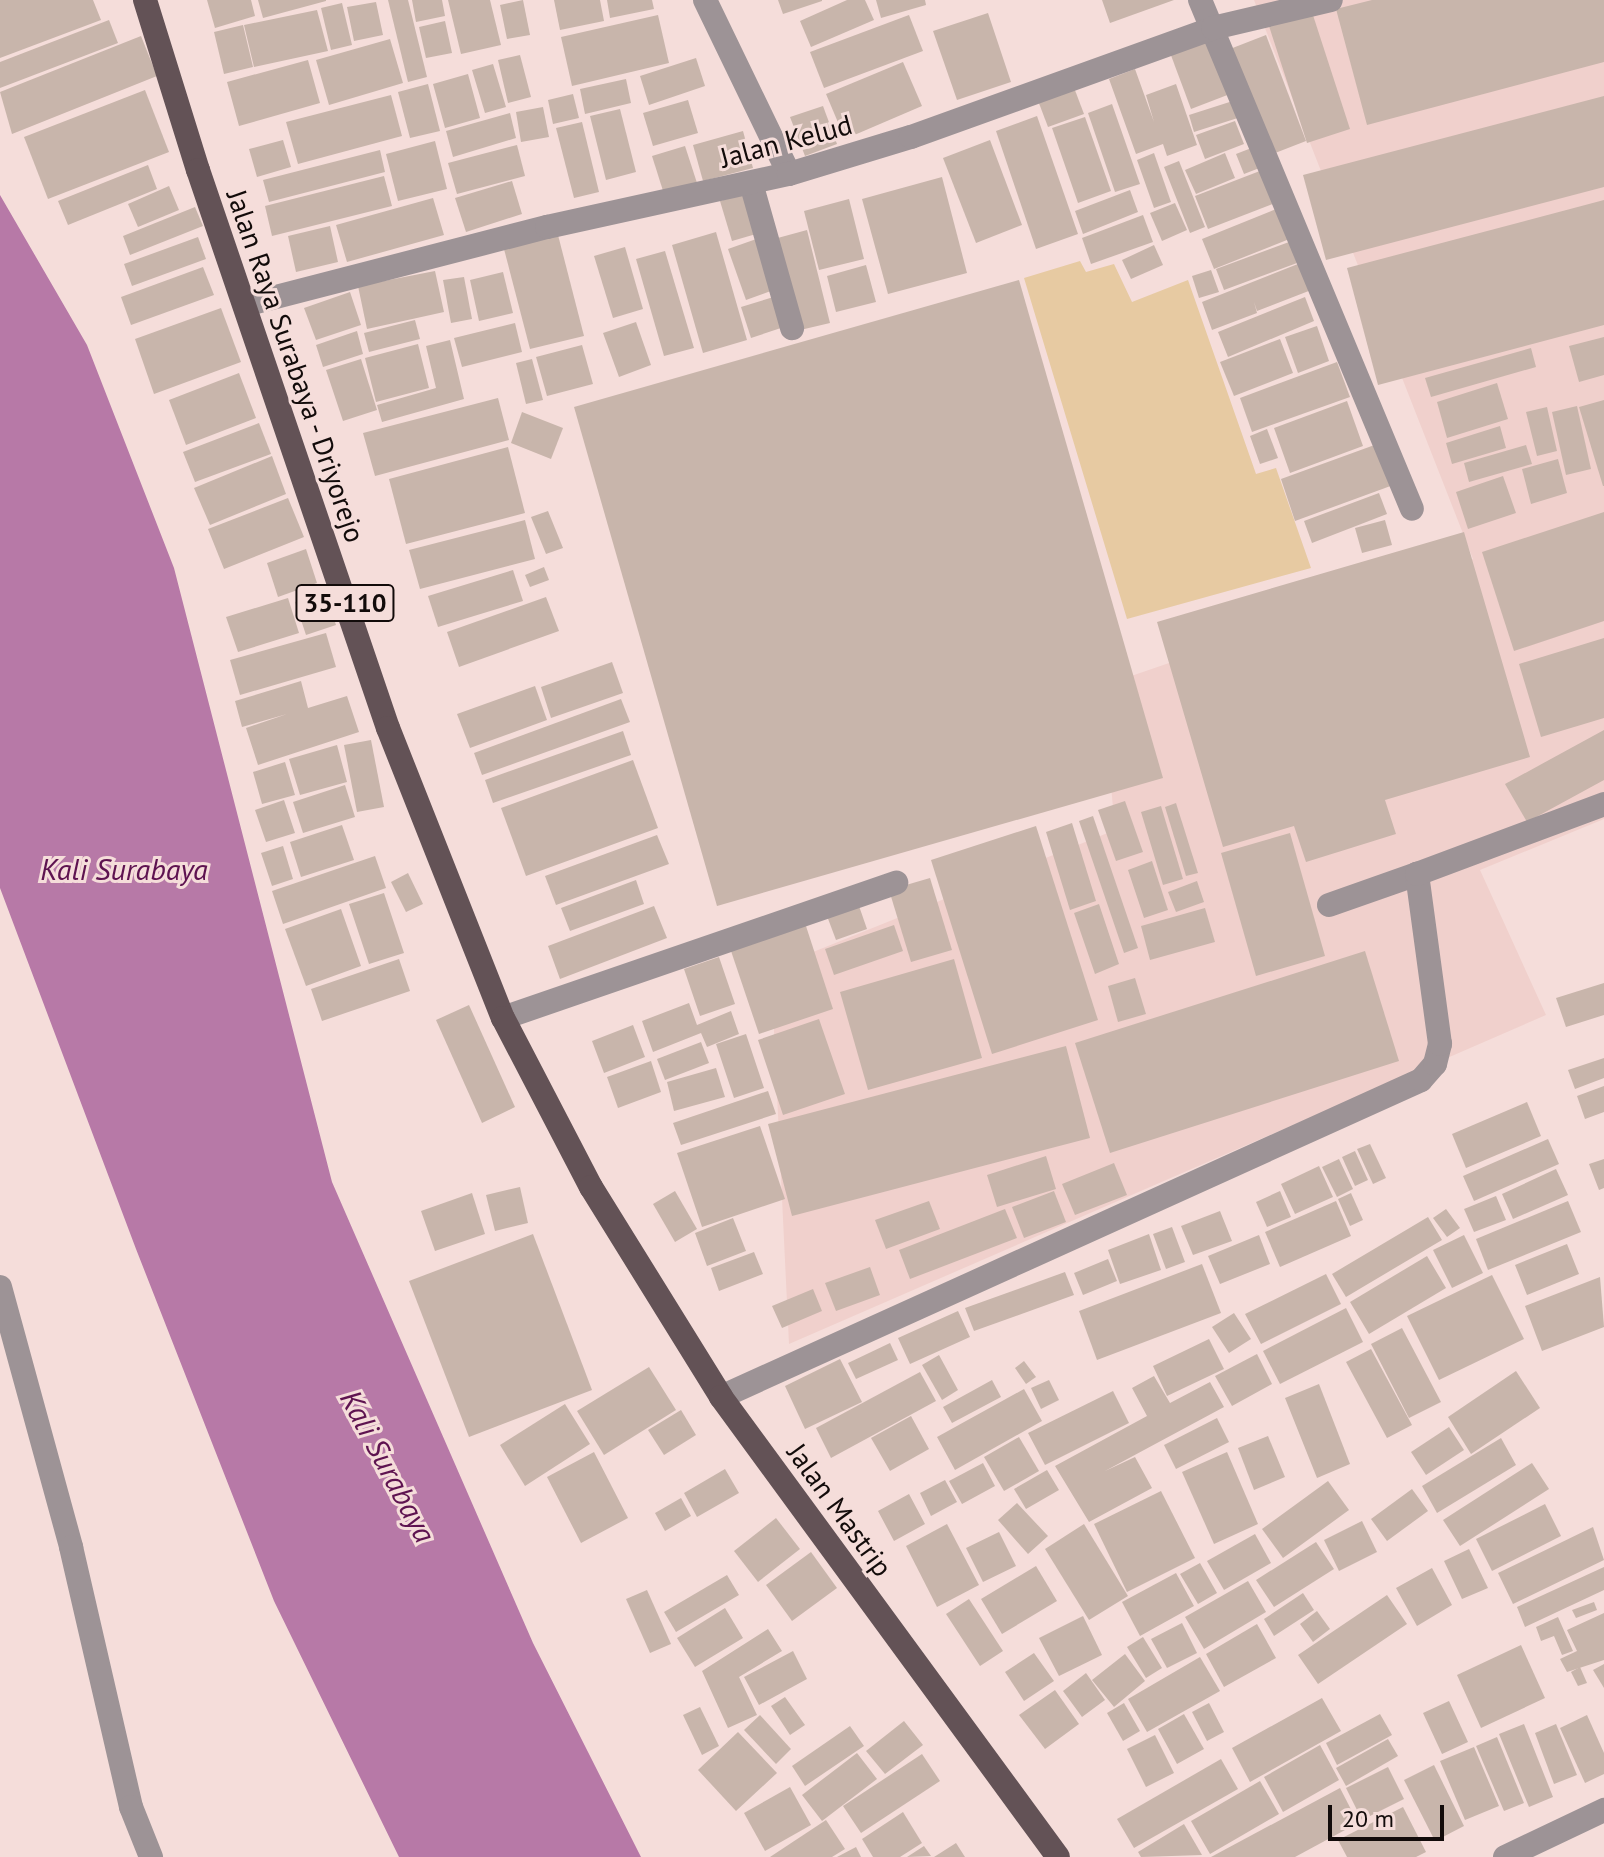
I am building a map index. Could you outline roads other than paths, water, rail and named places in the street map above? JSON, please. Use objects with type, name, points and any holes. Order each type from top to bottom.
[{"type":"main road","name":"Jalan Raya Surabaya - Driyorejo","points":[[145,0],[388,728],[503,1018],[591,1187]]},
{"type":"main road","name":"Jalan Mastrip","points":[[591,1187],[721,1397],[1058,1857]]},
{"type":"street","points":[[705,0],[789,174]]},
{"type":"street","points":[[1200,0],[1412,509]]},
{"type":"street","name":"Jalan Kelud","points":[[245,305],[547,227],[789,174],[911,137],[1213,28],[1331,0]]},
{"type":"street","points":[[751,183],[792,328]]},
{"type":"street","points":[[1329,905],[1604,804]]},
{"type":"street","points":[[721,1397],[1421,1080],[1435,1064],[1440,1044],[1417,874]]},
{"type":"street","points":[[503,1018],[896,883]]},
{"type":"street","points":[[0,1287],[71,1547],[131,1807],[151,1857]]},
{"type":"street","points":[[1505,1857],[1604,1810]]},
{"type":"water","name":"Kali Surabaya","points":[[0,195],[87,345],[174,568],[332,1182],[533,1643],[641,1857],[399,1857],[274,1601],[136,1249],[0,888]]}]
